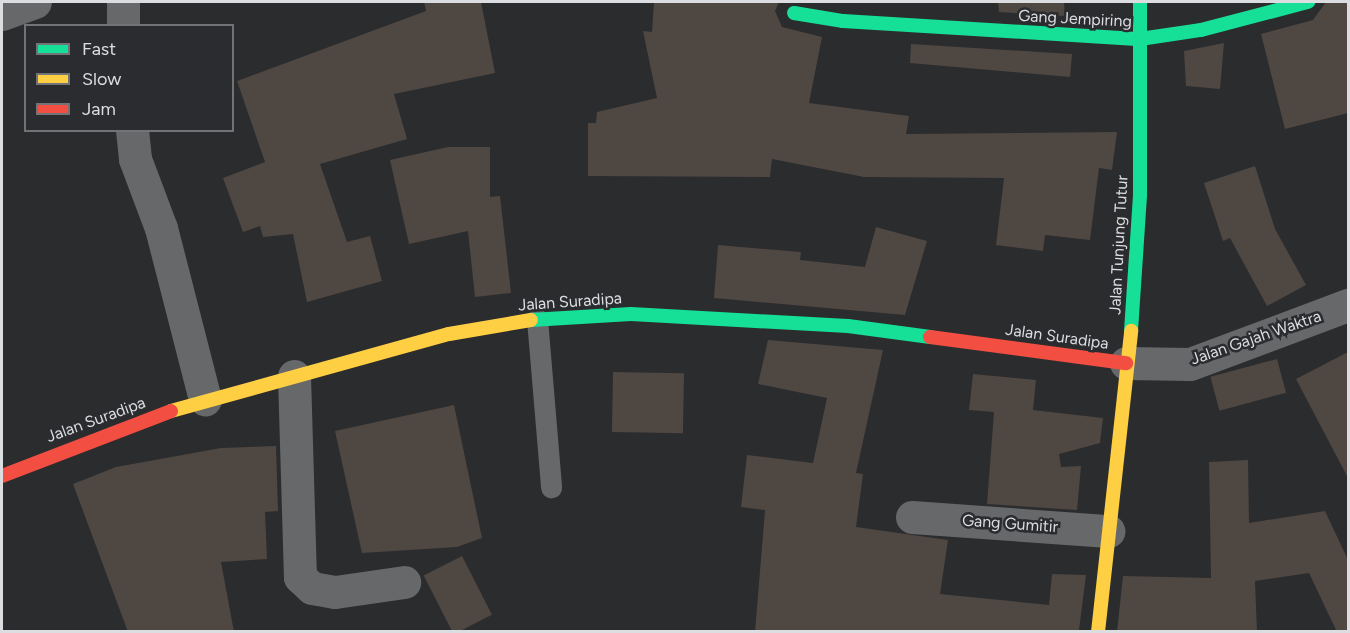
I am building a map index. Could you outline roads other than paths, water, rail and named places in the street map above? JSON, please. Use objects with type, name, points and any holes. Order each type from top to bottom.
[{"type":"street","points":[[2,14],[34,2]]},
{"type":"street","points":[[123,2],[123,24]]},
{"type":"street","name":"Jalan Tunjung Tutur","points":[[1098,632],[1126,363],[1140,195],[1140,2]]},
{"type":"street","name":"Gang Jempiring","points":[[794,13],[867,23],[1140,39],[1201,30],[1308,2]]},
{"type":"street","points":[[132,132],[135,159],[161,228],[205,399]]},
{"type":"street","name":"Jalan Gajah Waktra","points":[[1126,363],[1190,364],[1348,305]]},
{"type":"street","name":"Jalan Suradipa","points":[[2,476],[66,447],[205,399],[449,334],[537,319],[631,314],[836,326],[1126,363]]},
{"type":"street","points":[[294,376],[300,577],[312,588],[335,592],[404,582]]},
{"type":"street","name":"Gang Gumitir","points":[[912,517],[1109,531]]},
{"type":"lane","points":[[537,319],[551,487]]}]
